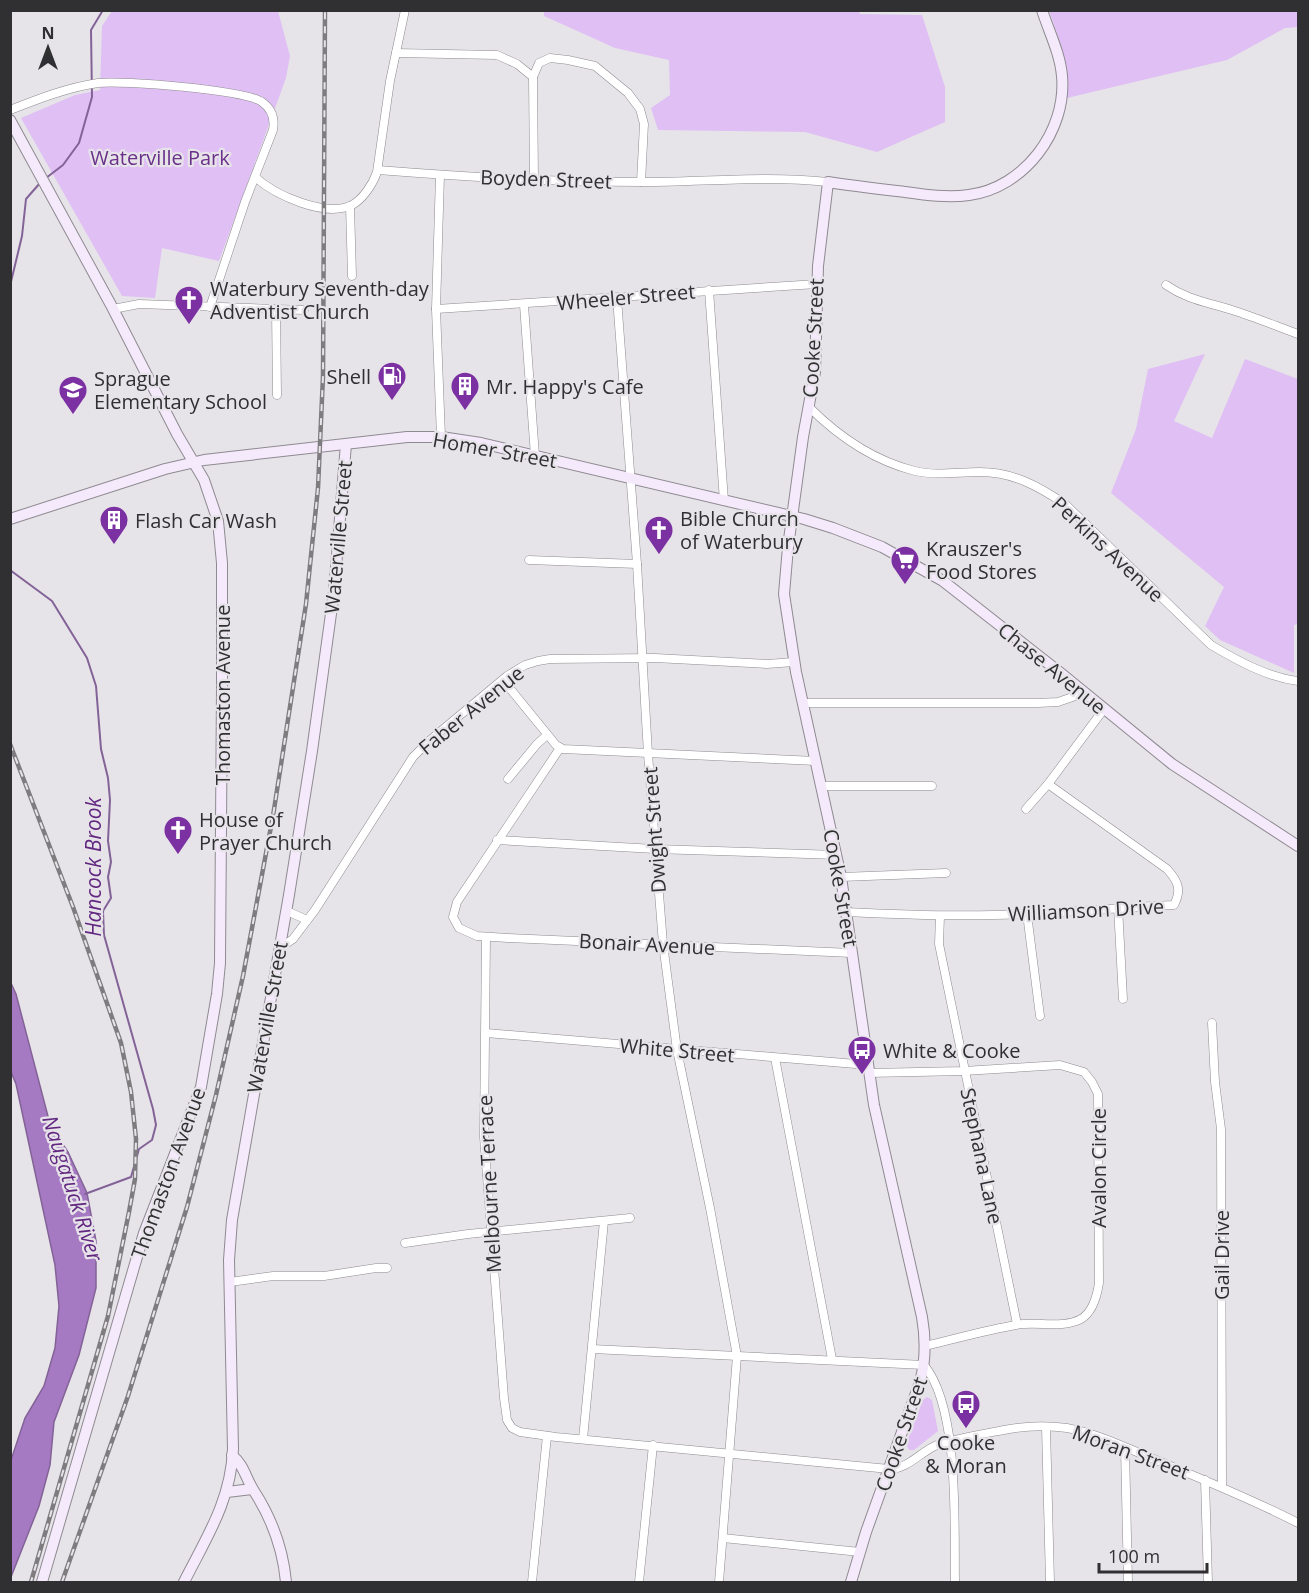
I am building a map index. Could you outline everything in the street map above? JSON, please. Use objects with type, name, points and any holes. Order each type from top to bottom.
[{"type":"main road","name":"Boyden Street","points":[[828,182],[955,196],[972,195],[1004,183],[1023,169],[1040,153],[1050,137],[1061,100],[1062,77],[1058,53],[1042,10]]},
{"type":"main road","name":"Thomaston Avenue","points":[[10,120],[113,309],[177,434],[204,480],[218,521],[221,545],[223,659],[220,963],[215,1015],[201,1087],[144,1233],[42,1582]]},
{"type":"main road","name":"Cooke Street","points":[[828,182],[817,284],[815,364],[792,517],[784,594],[794,662],[841,877],[877,1121],[922,1317],[925,1346],[924,1365],[917,1391],[851,1582]]},
{"type":"main road","name":"Homer Street","points":[[10,519],[165,469],[194,462],[406,437],[466,440],[792,517]]},
{"type":"main road","name":"Waterville Street","points":[[189,1579],[220,1510],[231,1476],[229,1251],[233,1209],[287,911],[314,742],[331,613],[346,444]]},
{"type":"main road","name":"Chase Avenue","points":[[792,517],[868,541],[918,566],[969,601],[1184,773],[1299,846]]},
{"type":"main road","points":[[232,1455],[240,1462],[250,1479],[252,1489],[263,1505],[275,1532],[286,1582]]},
{"type":"main road","points":[[227,1492],[252,1489]]},
{"type":"street","points":[[255,177],[270,189],[303,202],[331,208],[350,206],[364,195],[378,170],[390,81],[405,10]]},
{"type":"street","points":[[396,52],[497,55],[517,64],[532,77]]},
{"type":"street","points":[[534,180],[532,77],[539,63],[550,58],[595,66],[628,93],[640,109],[644,124],[641,182]]},
{"type":"street","points":[[10,110],[100,83],[132,83],[228,92],[248,96],[262,102],[271,111],[274,124],[210,307]]},
{"type":"street","name":"Boyden Street","points":[[378,170],[534,180],[641,182],[790,179],[828,182]]},
{"type":"street","points":[[440,175],[436,309],[441,437]]},
{"type":"street","points":[[350,206],[352,276]]},
{"type":"street","name":"Wheeler Street","points":[[436,309],[817,284]]},
{"type":"street","points":[[1166,285],[1199,302],[1231,310],[1299,334]]},
{"type":"street","points":[[710,290],[724,501]]},
{"type":"street","name":"Dwight Street","points":[[617,298],[663,944],[677,1050],[710,1208],[737,1356],[719,1582]]},
{"type":"street","points":[[113,309],[139,304],[304,310]]},
{"type":"street","points":[[524,305],[535,456]]},
{"type":"street","points":[[276,309],[277,395]]},
{"type":"street","name":"Perkins Avenue","points":[[809,407],[828,426],[858,446],[889,462],[916,471],[944,474],[981,472],[1014,476],[1040,487],[1065,504],[1211,645],[1240,662],[1299,681]]},
{"type":"street","points":[[529,560],[637,564]]},
{"type":"street","name":"Faber Avenue","points":[[280,948],[293,939],[308,920],[412,757],[503,680],[525,665],[546,659],[643,658],[767,664],[794,662]]},
{"type":"street","points":[[503,680],[560,748],[816,761]]},
{"type":"street","points":[[803,703],[1038,703],[1058,702],[1084,693]]},
{"type":"street","points":[[1026,809],[1048,784],[1104,709]]},
{"type":"street","points":[[508,778],[547,735]]},
{"type":"street","points":[[497,840],[560,748]]},
{"type":"street","name":"Williamson Drive","points":[[846,912],[940,916],[1174,906],[1179,896],[1176,879],[1167,869],[1048,784]]},
{"type":"street","points":[[821,786],[932,786]]},
{"type":"street","points":[[497,840],[655,849],[837,855]]},
{"type":"street","name":"Bonair Avenue","points":[[497,840],[457,902],[453,914],[454,923],[473,935],[852,953]]},
{"type":"street","points":[[841,877],[946,873]]},
{"type":"street","points":[[1118,907],[1123,999]]},
{"type":"street","points":[[287,911],[308,920]]},
{"type":"street","points":[[1027,914],[1040,1016]]},
{"type":"street","name":"Stephana Lane","points":[[940,916],[939,944],[1017,1324]]},
{"type":"street","name":"Melbourne Terrace","points":[[486,937],[484,1137],[502,1389],[506,1417],[512,1428],[520,1432],[547,1436]]},
{"type":"street","name":"Gail Drive","points":[[1212,1023],[1215,1082],[1221,1130],[1222,1487]]},
{"type":"street","name":"White Street","points":[[486,1034],[775,1058],[868,1069]]},
{"type":"street","points":[[775,1058],[832,1359]]},
{"type":"street","name":"Avalon Circle","points":[[868,1069],[964,1071],[1060,1065],[1084,1072],[1098,1094],[1099,1283],[1097,1297],[1090,1310],[1082,1318],[1071,1322],[1017,1324],[925,1346]]},
{"type":"street","points":[[405,1243],[630,1218]]},
{"type":"street","points":[[583,1439],[604,1221]]},
{"type":"street","points":[[230,1282],[273,1276],[319,1276],[387,1268]]},
{"type":"street","points":[[591,1349],[924,1365],[934,1377],[951,1442],[956,1582]]},
{"type":"street","points":[[1046,1426],[1050,1582]]},
{"type":"street","name":"Moran Street","points":[[889,1469],[904,1466],[931,1448],[951,1442],[1005,1430],[1046,1426],[1083,1432],[1125,1448],[1206,1480],[1298,1522]]},
{"type":"street","points":[[532,1582],[547,1436],[889,1469]]},
{"type":"street","points":[[639,1582],[652,1445]]},
{"type":"street","points":[[1125,1448],[1128,1582]]},
{"type":"street","points":[[1206,1480],[1208,1582]]},
{"type":"street","points":[[723,1538],[860,1552]]},
{"type":"green space","points":[[858,10],[860,14],[922,15],[945,87],[945,122],[877,152],[805,132],[658,130],[651,108],[670,95],[669,60],[615,48],[544,16],[544,11]]},
{"type":"green space","name":"Waterville Park","points":[[112,11],[278,11],[290,56],[286,78],[219,261],[162,248],[155,298],[122,296],[21,118],[75,95],[100,90],[102,26]]},
{"type":"green space","points":[[1049,11],[1298,11],[1298,27],[1285,28],[1227,60],[1067,98],[1062,53]]},
{"type":"green space","points":[[1205,354],[1174,421],[1212,438],[1245,359],[1298,379],[1298,624],[1294,625],[1294,673],[1220,640],[1205,626],[1224,587],[1111,493],[1136,429],[1148,369]]},
{"type":"green space","points":[[927,1397],[932,1400],[938,1431],[914,1450],[909,1450],[906,1444],[923,1400]]},
{"type":"water","name":"Naugatuck River","points":[[10,981],[16,994],[50,1124],[68,1152],[87,1193],[96,1241],[96,1288],[79,1355],[54,1422],[50,1465],[39,1506],[11,1577],[11,1460],[25,1418],[44,1386],[55,1348],[59,1306],[55,1265],[16,1084],[11,1072]]},
{"type":"waterway","name":"Hancock Brook","points":[[46,178],[63,165],[79,143],[92,97],[91,30],[103,10]]},
{"type":"waterway","name":"Hancock Brook","points":[[10,286],[22,236],[26,199],[40,183]]},
{"type":"waterway","name":"Hancock Brook","points":[[10,570],[52,601],[87,658],[96,686],[101,749],[108,778],[110,800],[108,841],[111,862],[108,877],[111,898],[103,911],[104,935],[156,1125],[152,1140],[139,1149],[131,1177],[85,1194]]},
{"type":"railway","points":[[62,1582],[128,1396],[187,1207],[243,976],[273,816],[306,604],[318,488],[323,376],[325,10]]},
{"type":"railway","points":[[10,744],[73,907],[121,1043],[131,1092],[136,1139],[135,1179],[108,1316],[31,1582]]},
{"type":"place","name":"Waterbury Seventh-day Adventist Church","points":[[189,326]]},
{"type":"place","name":"Shell","points":[[392,402]]},
{"type":"place","name":"Mr. Happy's Cafe","points":[[465,412]]},
{"type":"place","name":"Sprague Elementary School","points":[[73,416]]},
{"type":"place","name":"Flash Car Wash","points":[[114,546]]},
{"type":"place","name":"Bible Church of Waterbury","points":[[659,556]]},
{"type":"place","name":"Krauszer's Food Stores","points":[[905,586]]},
{"type":"place","name":"House of Prayer Church","points":[[178,856]]},
{"type":"place","name":"White & Cooke","points":[[862,1076]]},
{"type":"place","name":"Cooke & Moran","points":[[966,1430]]}]
